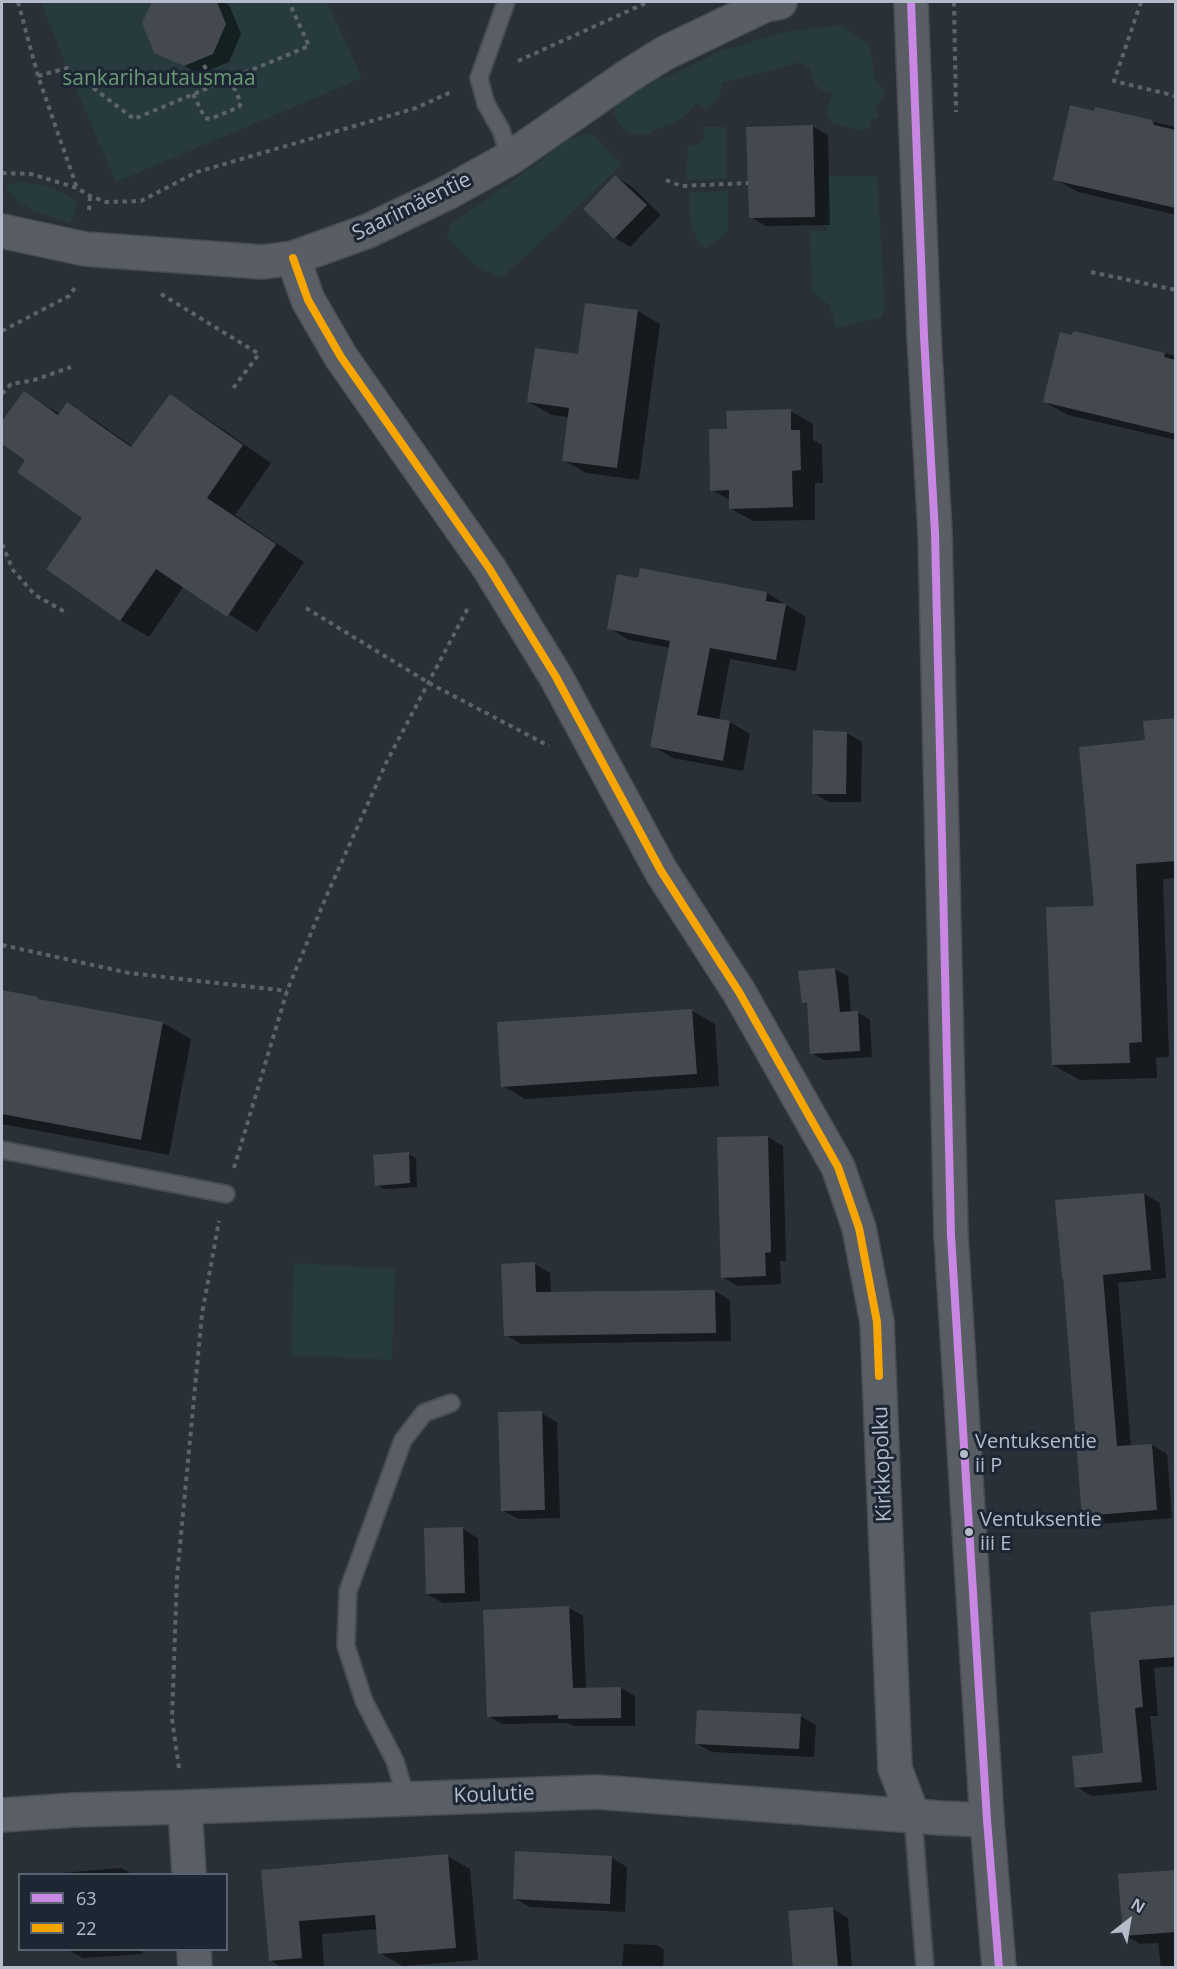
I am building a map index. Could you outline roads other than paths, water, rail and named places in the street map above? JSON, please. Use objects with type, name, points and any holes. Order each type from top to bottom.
[{"type":"main road","name":"Saarimäentie","points":[[2,231],[85,249],[262,262],[293,258],[368,231],[447,193],[510,158],[665,53],[765,5],[780,2]]},
{"type":"main road","points":[[911,2],[924,336],[935,533],[951,1235],[987,1820],[999,1968]]},
{"type":"street","name":"Kirkkopolku","points":[[293,258],[308,300],[341,357],[489,568],[556,677],[661,871],[739,992],[838,1167],[859,1228],[877,1322],[895,1768],[913,1816]]},
{"type":"street","name":"Koulutie","points":[[2,1815],[74,1810],[597,1792],[987,1820]]},
{"type":"street","points":[[185,1807],[189,1873]]},
{"type":"street","points":[[194,1951],[195,1968]]},
{"type":"lane","points":[[506,2],[479,78],[486,104],[501,130],[510,158]]},
{"type":"lane","points":[[2,1150],[226,1194]]},
{"type":"lane","points":[[406,1798],[395,1761],[364,1701],[346,1646],[348,1591],[403,1440],[424,1413],[451,1403]]},
{"type":"lane","points":[[913,1816],[925,1968]]},
{"type":"place","name":"Ventuksentie ii P","points":[[964,1454]]},
{"type":"place","name":"Ventuksentie iii E","points":[[969,1532]]},
{"type":"park label","name":"sankarihautausmaa","points":[[159,79]]}]
